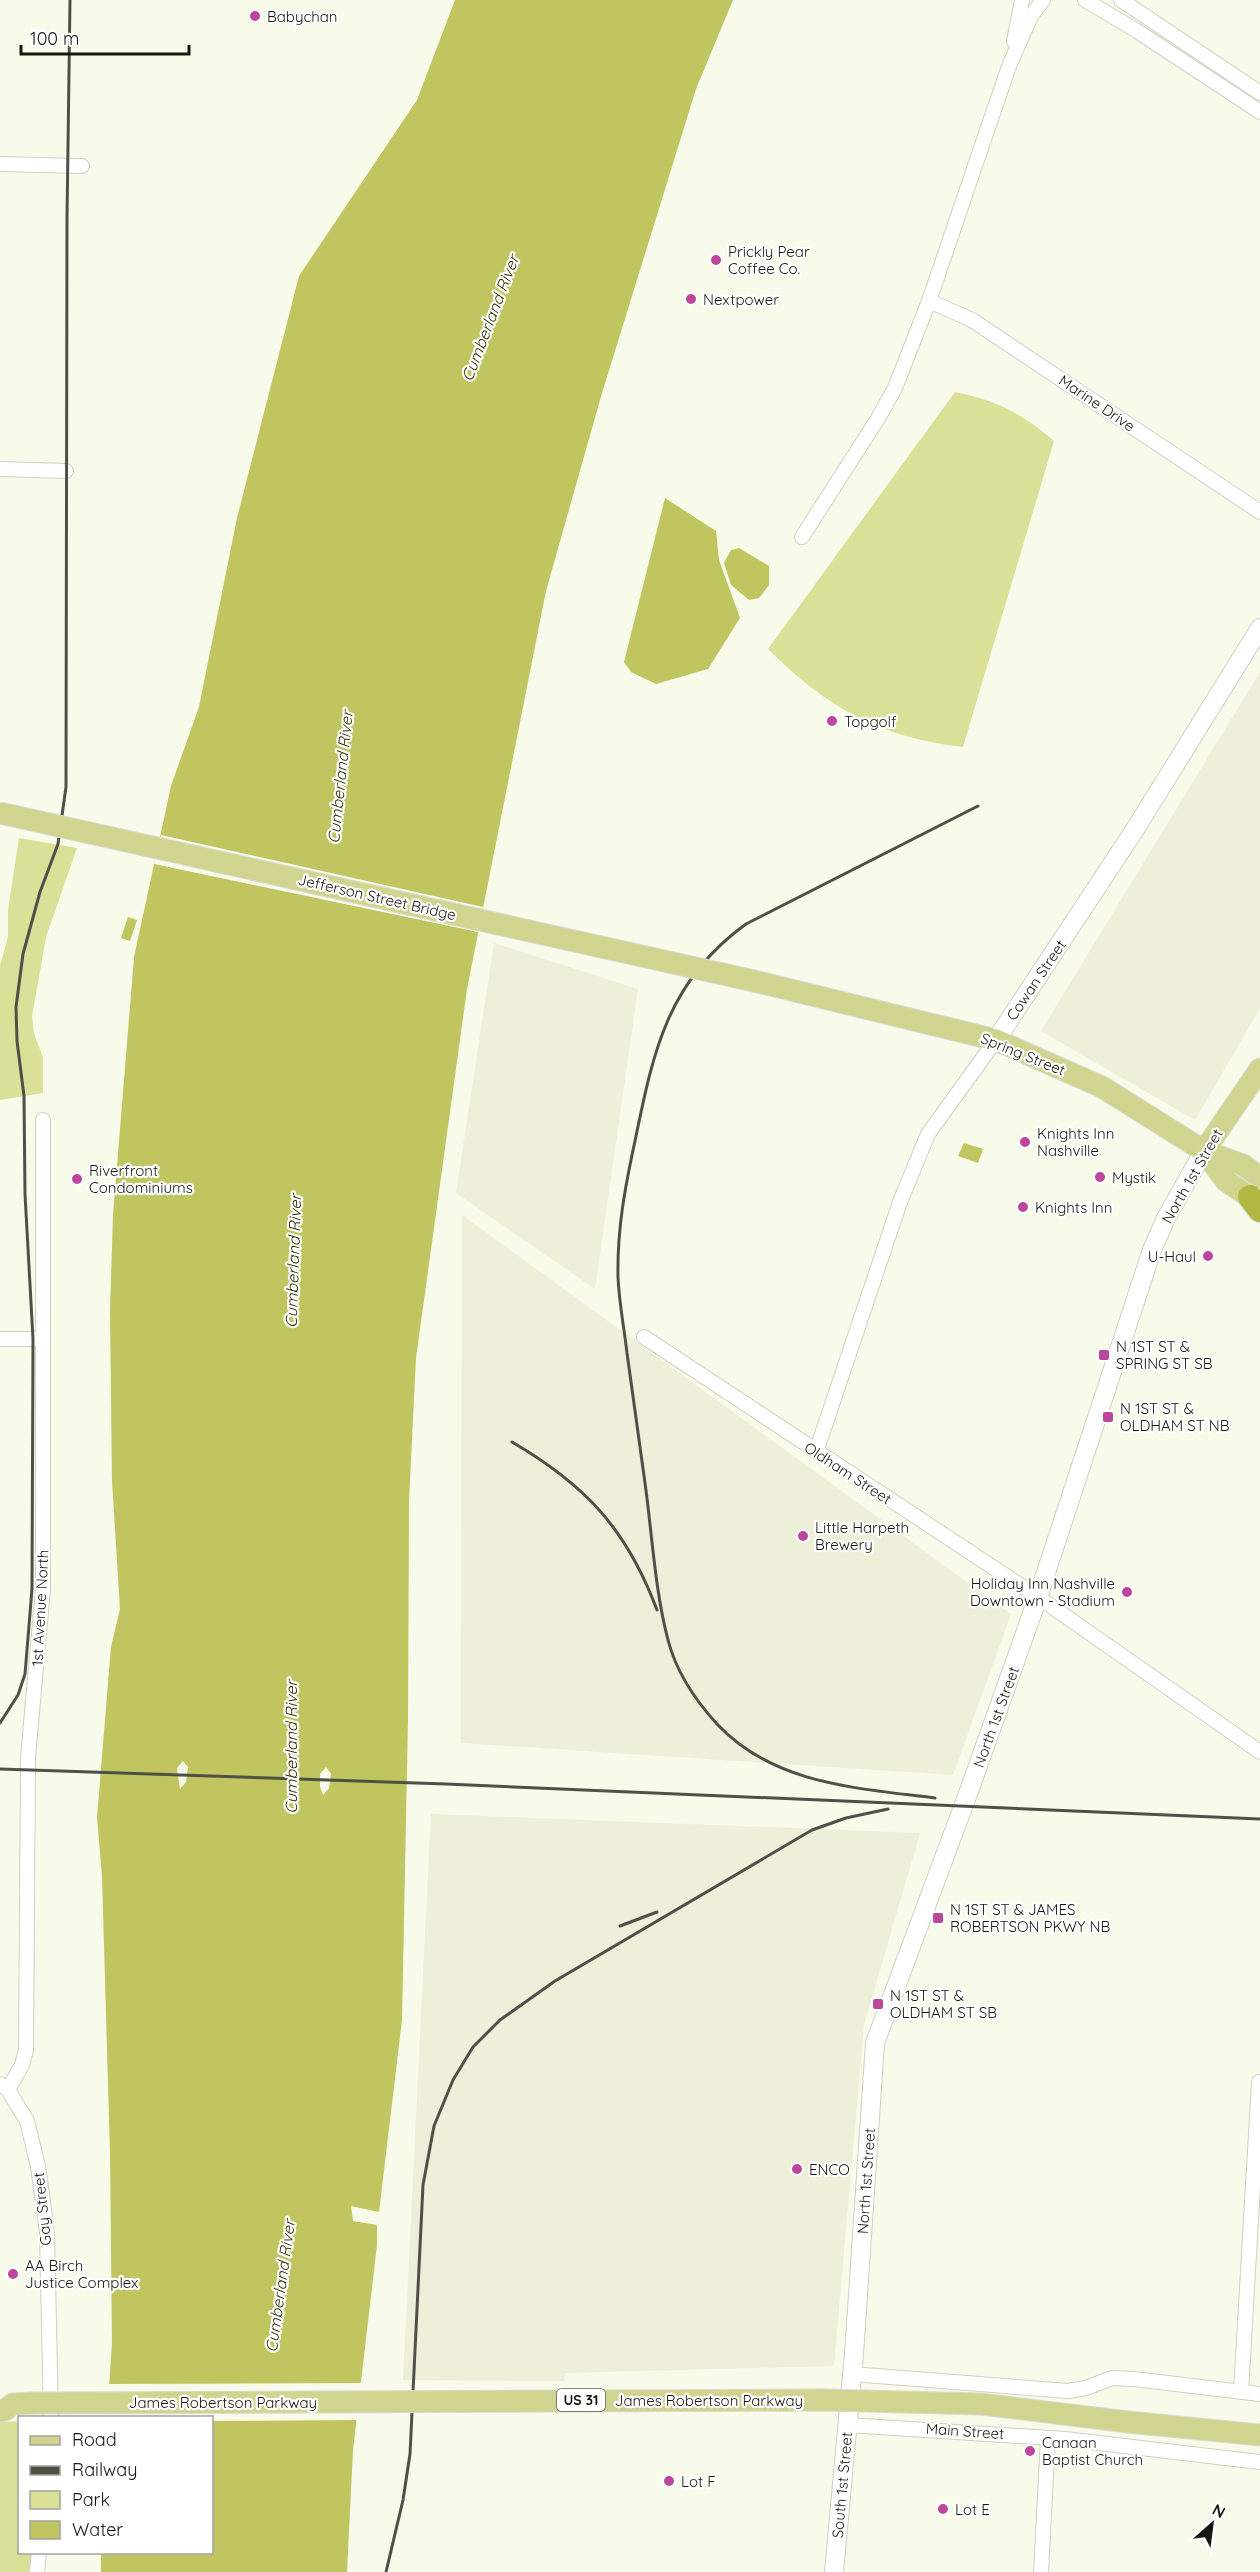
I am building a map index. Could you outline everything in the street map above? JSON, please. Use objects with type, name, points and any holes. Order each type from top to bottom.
[{"type":"main road","name":"Jefferson Street Bridge","points":[[0,813],[754,981]]},
{"type":"main road","name":"Spring Street","points":[[754,981],[996,1040],[1102,1087],[1204,1151],[1226,1181],[1257,1197]]},
{"type":"main road","name":"North 1st Street","points":[[1204,1151],[1260,1069]]},
{"type":"main road","name":"James Robertson Parkway","points":[[11,2403],[824,2400],[981,2404],[1260,2435]]},
{"type":"street","points":[[802,537],[895,388],[929,301],[1009,66],[1022,0]]},
{"type":"street","points":[[1009,66],[1020,46],[1031,16],[1042,0]]},
{"type":"street","points":[[1085,0],[1137,31],[1260,112]]},
{"type":"street","points":[[1120,0],[1255,90],[1241,99]]},
{"type":"street","points":[[0,164],[82,166]]},
{"type":"street","name":"Marine Drive","points":[[929,301],[972,320],[1260,512]]},
{"type":"street","points":[[0,469],[66,471]]},
{"type":"street","name":"Cowan Street","points":[[816,1452],[900,1202],[928,1134],[996,1040],[1134,831],[1260,628]]},
{"type":"street","name":"1st Avenue North","points":[[4,2087],[22,2065],[26,2050],[28,1758],[43,1589],[44,1120]]},
{"type":"street","name":"North 1st Street","points":[[850,2398],[875,2043],[1038,1597],[1152,1250],[1166,1218],[1204,1151]]},
{"type":"street","name":"Oldham Street","points":[[644,1337],[1038,1597],[1260,1752]]},
{"type":"street","points":[[0,1339],[42,1339]]},
{"type":"street","points":[[1241,2392],[1257,2188],[1255,2169],[1259,2082]]},
{"type":"street","name":"Gay Street","points":[[4,2087],[23,2113],[30,2129],[47,2232],[51,2416]]},
{"type":"street","points":[[852,2374],[1068,2391],[1086,2388],[1112,2378],[1134,2379],[1260,2394]]},
{"type":"street","name":"South 1st Street","points":[[834,2572],[850,2398]]},
{"type":"street","name":"Main Street","points":[[848,2425],[1048,2438],[1260,2462]]},
{"type":"street","points":[[1041,2572],[1048,2438]]},
{"type":"street","points":[[37,2572],[39,2554]]},
{"type":"shaded area","points":[[1260,672],[1260,1008],[1195,1120],[1041,1031]]},
{"type":"shaded area","points":[[494,943],[638,989],[595,1289],[456,1193]]},
{"type":"shaded area","points":[[462,1215],[1011,1614],[953,1775],[461,1743]]},
{"type":"shaded area","points":[[431,1814],[920,1833],[864,2025],[834,2366],[565,2373],[564,2381],[403,2380]]},
{"type":"green space","name":"Topgolf","points":[[955,392],[983,399],[1008,409],[1054,441],[963,747],[906,736],[856,716],[811,688],[768,649]]},
{"type":"green space","points":[[19,838],[77,848],[46,937],[32,1016],[34,1034],[43,1057],[43,1093],[0,1100],[0,966],[8,937],[8,910]]},
{"type":"green space","points":[[18,2421],[18,2554],[36,2554],[34,2572],[0,2572],[0,2422]]},
{"type":"water","name":"Cumberland River","points":[[455,0],[733,0],[696,89],[602,393],[546,591],[467,989],[416,1358],[409,1501],[408,1721],[402,2020],[379,2212],[351,2206],[353,2221],[377,2225],[377,2245],[353,2450],[347,2572],[101,2572],[101,2554],[213,2554],[213,2416],[107,2416],[112,2343],[110,2153],[102,1876],[97,1817],[111,1647],[120,1609],[112,1481],[110,1311],[113,1215],[134,957],[171,786],[199,707],[237,518],[299,276],[417,100]]},
{"type":"water","points":[[665,498],[716,531],[719,560],[740,618],[708,669],[656,684],[631,672],[624,662]]},
{"type":"water","points":[[739,548],[769,566],[769,585],[759,598],[749,600],[731,585],[724,563],[731,550]]},
{"type":"water","points":[[128,917],[137,920],[130,941],[121,938]]},
{"type":"water","points":[[964,1143],[983,1149],[978,1163],[958,1156]]},
{"type":"pier","points":[[161,835],[483,907],[478,932],[154,864]]},
{"type":"pier","points":[[183,1761],[188,1767],[186,1782],[180,1789],[177,1768]]},
{"type":"pier","points":[[326,1767],[331,1774],[329,1788],[323,1795],[320,1787],[320,1774]]},
{"type":"pier","points":[[364,2383],[360,2420],[213,2421],[213,2416],[104,2416],[106,2384]]},
{"type":"railway","points":[[0,1723],[18,1695],[25,1674],[32,1589],[33,1339],[25,1194],[24,1096],[17,1041],[16,1007],[23,954],[40,892],[58,844],[66,787],[67,218],[70,0]]},
{"type":"railway","points":[[935,1798],[876,1791],[819,1780],[791,1772],[764,1760],[740,1744],[717,1724],[688,1685],[672,1652],[660,1602],[620,1305],[618,1260],[625,1192],[649,1078],[668,1021],[681,995],[698,970],[719,946],[746,924],[978,806]]},
{"type":"railway","points":[[512,1442],[562,1475],[601,1512],[632,1556],[657,1610]]},
{"type":"railway","points":[[0,1769],[446,1784],[1260,1819]]},
{"type":"railway","points":[[386,2572],[403,2500],[410,2454],[423,2185],[434,2126],[453,2080],[473,2047],[500,2020],[555,1981],[812,1830],[846,1818],[888,1809]]},
{"type":"railway","points":[[620,1926],[657,1912]]},
{"type":"place","name":"Babychan","points":[[255,16]]},
{"type":"place","name":"Prickly Pear Coffee Co.","points":[[716,260]]},
{"type":"place","name":"Nextpower","points":[[691,299]]},
{"type":"place","name":"Topgolf","points":[[832,721]]},
{"type":"place","name":"Knights Inn Nashville","points":[[1025,1142]]},
{"type":"place","name":"Mystik","points":[[1100,1177]]},
{"type":"place","name":"Riverfront Condominiums","points":[[77,1179]]},
{"type":"place","name":"Knights Inn","points":[[1023,1207]]},
{"type":"place","name":"U-Haul","points":[[1208,1256]]},
{"type":"place","name":"N 1ST ST & SPRING ST SB","points":[[1104,1355]]},
{"type":"place","name":"N 1ST ST & OLDHAM ST NB","points":[[1108,1417]]},
{"type":"place","name":"Little Harpeth Brewery","points":[[803,1536]]},
{"type":"place","name":"Holiday Inn Nashville Downtown - Stadium","points":[[1127,1592]]},
{"type":"place","name":"N 1ST ST & JAMES ROBERTSON PKWY NB","points":[[938,1918]]},
{"type":"place","name":"N 1ST ST & OLDHAM ST SB","points":[[878,2004]]},
{"type":"place","name":"ENCO","points":[[797,2169]]},
{"type":"place","name":"AA Birch Justice Complex","points":[[13,2274]]},
{"type":"place","name":"Canaan Baptist Church","points":[[1030,2451]]},
{"type":"place","name":"Lot F","points":[[669,2481]]},
{"type":"place","name":"Lot E","points":[[943,2509]]}]
